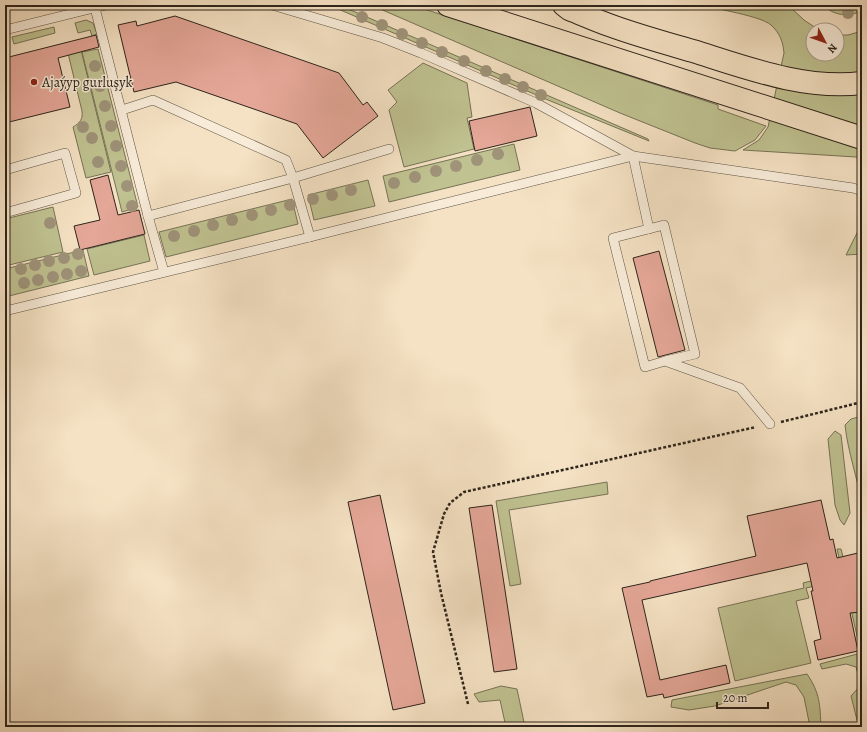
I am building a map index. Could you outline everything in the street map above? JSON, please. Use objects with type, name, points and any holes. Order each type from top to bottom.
[{"type":"highway","points":[[448,5],[862,138]]},
{"type":"highway","points":[[564,5],[569,9],[610,25],[749,69],[790,79],[825,84],[862,83]]},
{"type":"lane","points":[[5,30],[106,5]]},
{"type":"lane","points":[[272,5],[383,38],[421,53],[536,103],[633,156],[854,188],[862,191]]},
{"type":"lane","points":[[95,8],[148,216],[164,272]]},
{"type":"lane","points":[[122,110],[153,100],[286,160],[293,178],[310,237]]},
{"type":"lane","points":[[148,216],[293,178],[389,149]]},
{"type":"lane","points":[[5,170],[65,153],[76,193],[5,213]]},
{"type":"lane","points":[[633,156],[649,229]]},
{"type":"lane","points":[[5,311],[310,237],[633,156]]},
{"type":"lane","points":[[664,225],[695,354],[665,361],[645,367],[613,238],[664,225]]},
{"type":"lane","points":[[665,361],[740,388],[770,424]]},
{"type":"path","points":[[468,704],[441,593],[433,552],[444,514],[450,502],[464,492],[862,402]]},
{"type":"green space","points":[[329,5],[340,5],[648,139],[649,141],[548,100]]},
{"type":"green space","points":[[371,5],[412,5],[718,105],[718,109],[766,126],[755,140],[735,151],[710,148],[620,113]]},
{"type":"green space","points":[[700,5],[788,5],[807,22],[805,22],[805,62],[845,62],[845,35],[862,31],[862,159],[856,157],[743,150],[759,140],[768,127],[784,53],[782,41],[777,31],[766,22],[748,16]]},
{"type":"green space","points":[[823,5],[862,5],[862,11],[846,15],[836,13],[827,9]]},
{"type":"green space","points":[[86,20],[93,23],[97,34],[92,36],[90,30],[78,33],[75,23]]},
{"type":"green space","points":[[54,27],[55,33],[14,44],[12,37]]},
{"type":"green space","points":[[79,42],[111,172],[86,178],[73,127],[78,124],[82,116],[82,111],[66,45]]},
{"type":"green space","points":[[98,49],[138,207],[122,212],[82,52]]},
{"type":"green space","points":[[423,63],[467,83],[472,117],[467,118],[474,149],[404,167],[389,110],[397,102],[388,90]]},
{"type":"green space","points":[[514,144],[520,170],[389,202],[383,176]]},
{"type":"green space","points":[[368,180],[375,206],[314,220],[308,195]]},
{"type":"green space","points":[[292,199],[298,224],[166,257],[159,232]]},
{"type":"green space","points":[[53,207],[63,252],[5,266],[5,219]]},
{"type":"green space","points":[[861,225],[862,254],[846,255]]},
{"type":"green space","points":[[144,235],[150,261],[94,275],[87,249]]},
{"type":"green space","points":[[83,250],[89,276],[5,297],[5,269]]},
{"type":"green space","points":[[862,416],[862,426],[859,427],[858,434],[862,457],[862,506],[848,446],[845,425],[851,419]]},
{"type":"green space","points":[[835,431],[841,435],[850,513],[844,525],[840,520],[835,505],[828,439]]},
{"type":"green space","points":[[607,482],[608,494],[509,510],[521,584],[510,586],[496,501]]},
{"type":"green space","points":[[837,549],[841,549],[858,614],[862,614],[862,693],[860,694],[862,721],[857,720],[851,696],[861,685],[856,667],[846,664],[822,669],[820,664],[861,653]]},
{"type":"green space","points":[[823,578],[824,584],[806,588],[809,598],[796,601],[811,663],[735,681],[718,608],[804,588],[803,583]]},
{"type":"green space","points":[[807,674],[817,693],[821,727],[810,727],[804,697],[796,685],[786,682],[715,706],[689,710],[671,707],[672,700]]},
{"type":"green space","points":[[501,686],[517,689],[525,727],[506,727],[500,700],[479,702],[474,694]]},
{"type":"building","points":[[175,16],[339,73],[363,105],[367,102],[378,116],[323,158],[297,124],[176,82],[134,92],[118,25],[136,21],[137,26]]},
{"type":"building","name":"Ajaýyp gurluşyk","points":[[96,35],[99,47],[58,58],[70,107],[5,123],[5,58]]},
{"type":"building","points":[[530,107],[537,136],[475,151],[469,121]]},
{"type":"building","points":[[108,175],[118,215],[139,210],[145,234],[80,250],[74,226],[100,220],[90,180]]},
{"type":"building","points":[[659,251],[685,350],[658,357],[633,258]]},
{"type":"building","points":[[380,495],[425,703],[393,710],[348,502]]},
{"type":"building","points":[[821,500],[830,540],[833,539],[837,558],[862,552],[862,612],[850,613],[858,651],[818,660],[814,641],[821,639],[807,563],[642,600],[660,680],[726,665],[730,683],[664,698],[663,694],[647,697],[622,588],[756,556],[747,516]]},
{"type":"building","points":[[492,505],[517,669],[494,672],[469,508]]},
{"type":"place","name":"Ajaýyp gurluşyk","points":[[34,82]]}]
